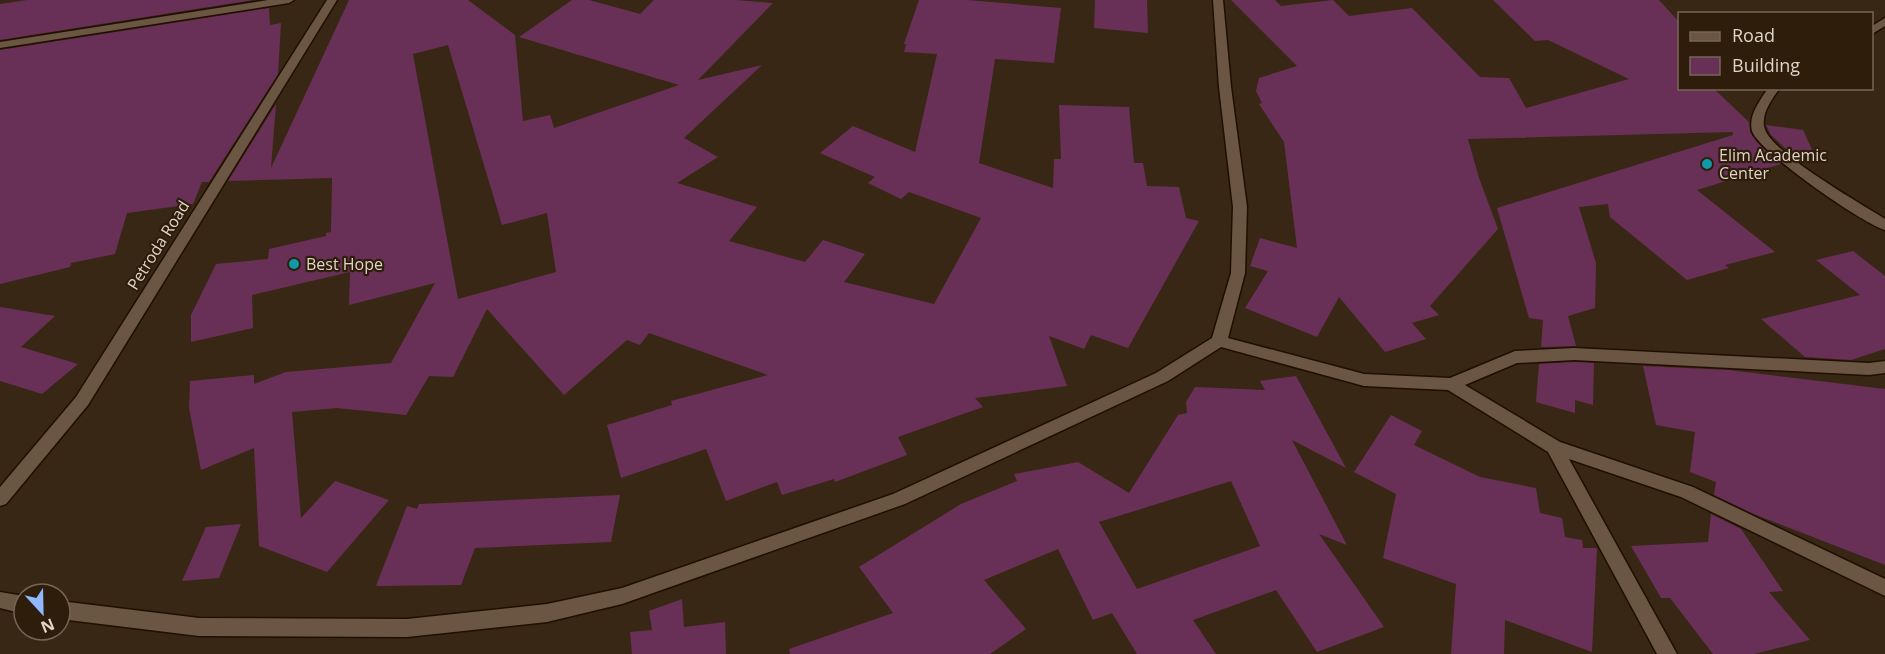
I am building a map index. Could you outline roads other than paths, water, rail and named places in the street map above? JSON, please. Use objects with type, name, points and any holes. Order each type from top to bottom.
[{"type":"street","points":[[0,45],[289,0]]},
{"type":"street","name":"Petroda Road","points":[[0,499],[82,401],[332,0]]},
{"type":"street","points":[[72,611],[199,627],[407,628],[547,613],[622,596],[899,499],[1162,377],[1219,341],[1238,273],[1240,207],[1225,87],[1218,0]]},
{"type":"street","points":[[1873,30],[1885,21]]},
{"type":"street","points":[[1773,90],[1759,110],[1757,121],[1760,135],[1792,164],[1885,225]]},
{"type":"street","points":[[1219,341],[1364,380],[1451,384],[1515,357],[1574,354],[1869,369],[1885,367]]},
{"type":"street","points":[[1451,384],[1554,447],[1687,492],[1885,588]]},
{"type":"street","points":[[1554,447],[1667,654]]},
{"type":"place","name":"Elim Academic Center","points":[[1707,164]]},
{"type":"place","name":"Best Hope","points":[[294,264]]}]
